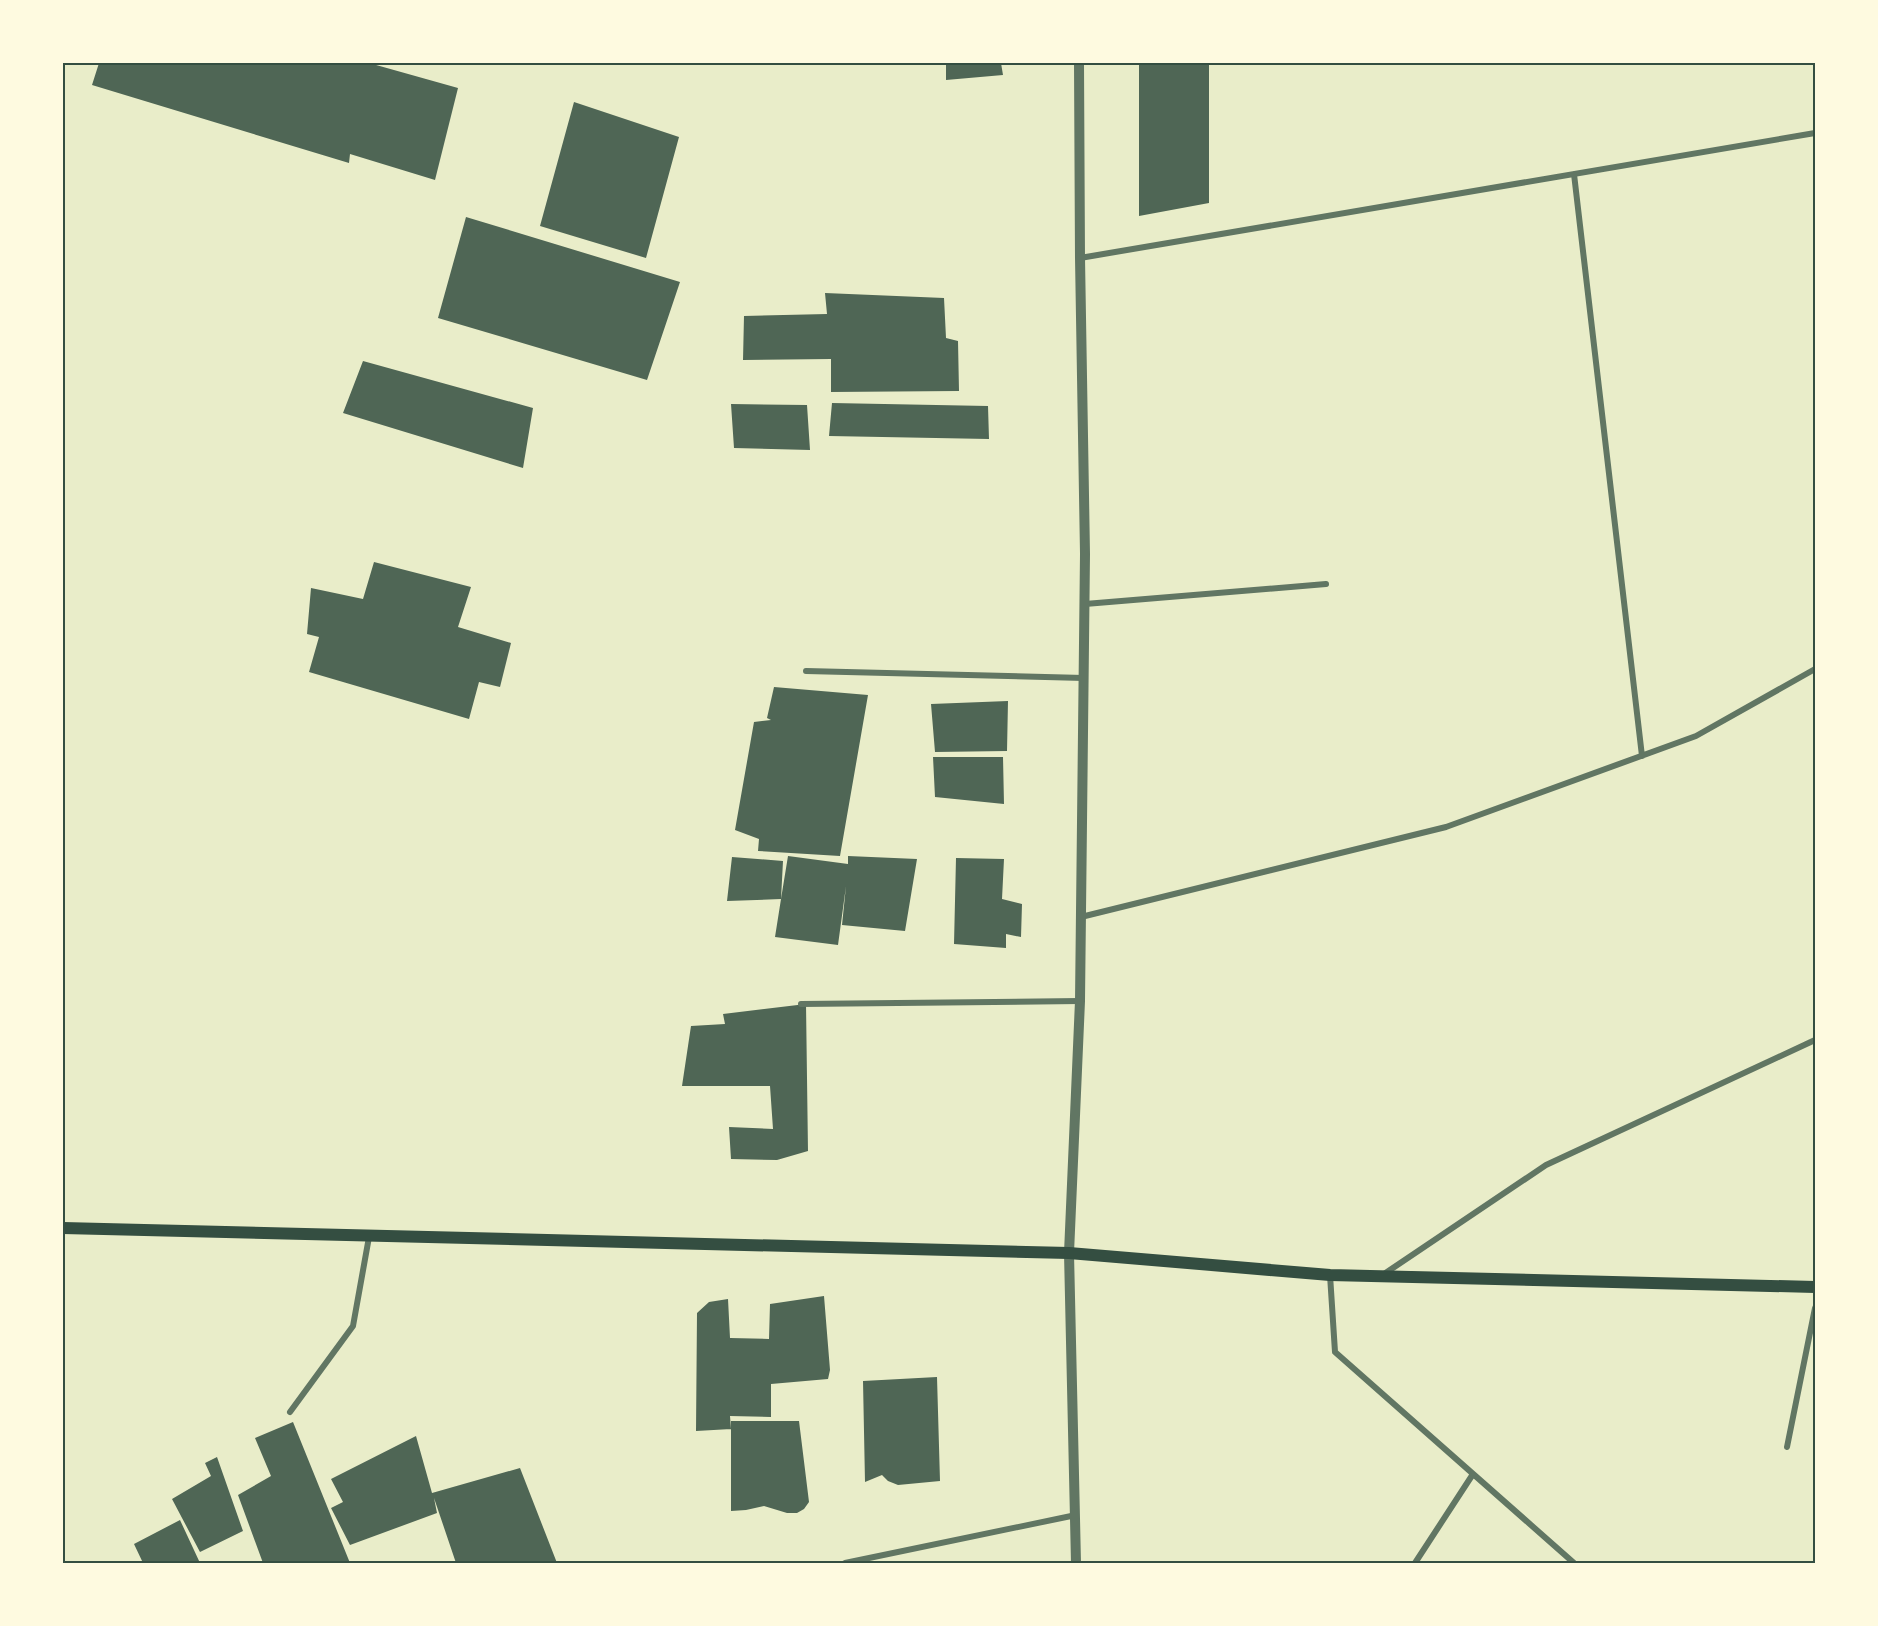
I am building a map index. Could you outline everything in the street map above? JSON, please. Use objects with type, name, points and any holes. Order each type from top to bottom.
[{"type":"main road","points":[[63,1228],[1069,1253],[1330,1275],[1815,1287]]},
{"type":"street","points":[[1076,1563],[1069,1253],[1080,1001],[1085,604],[1079,63]]},
{"type":"street","points":[[1080,258],[1815,133]]},
{"type":"street","points":[[1574,174],[1642,756]]},
{"type":"street","points":[[1085,604],[1326,584]]},
{"type":"street","points":[[1081,917],[1446,827],[1696,736],[1815,669]]},
{"type":"street","points":[[806,671],[1084,678]]},
{"type":"street","points":[[801,1004],[1080,1001]]},
{"type":"street","points":[[1381,1276],[1546,1165],[1815,1040]]},
{"type":"street","points":[[291,1412],[352,1326],[369,1237]]},
{"type":"street","points":[[1330,1275],[1335,1352],[1574,1563]]},
{"type":"street","points":[[1787,1447],[1815,1308]]},
{"type":"street","points":[[1415,1563],[1473,1474]]},
{"type":"street","points":[[845,1563],[1076,1515]]},
{"type":"building","points":[[99,63],[369,63],[458,88],[435,180],[350,154],[349,163],[92,85]]},
{"type":"building","points":[[946,63],[1001,63],[1003,75],[946,80]]},
{"type":"building","points":[[1139,63],[1209,63],[1209,203],[1139,216]]},
{"type":"building","points":[[574,102],[679,137],[646,258],[540,226]]},
{"type":"building","points":[[466,217],[680,282],[647,380],[438,318]]},
{"type":"building","points":[[825,293],[944,298],[946,338],[958,341],[959,391],[831,392],[831,359],[743,360],[744,316],[827,314]]},
{"type":"building","points":[[363,361],[533,408],[523,468],[343,413]]},
{"type":"building","points":[[832,403],[988,406],[989,439],[829,436]]},
{"type":"building","points":[[731,404],[807,405],[810,450],[734,448]]},
{"type":"building","points":[[374,562],[471,587],[458,627],[511,643],[500,687],[479,682],[469,719],[309,672],[319,637],[307,634],[311,588],[363,599]]},
{"type":"building","points":[[774,687],[868,695],[840,856],[758,851],[759,839],[735,830],[754,722],[771,720],[767,718]]},
{"type":"building","points":[[1008,701],[1007,751],[935,752],[931,704]]},
{"type":"building","points":[[933,757],[1003,757],[1004,804],[935,797]]},
{"type":"building","points":[[788,856],[848,864],[848,856],[917,859],[905,931],[842,925],[846,886],[838,945],[775,937]]},
{"type":"building","points":[[732,857],[783,861],[781,899],[727,901]]},
{"type":"building","points":[[956,858],[1004,859],[1002,899],[1022,904],[1021,937],[1006,934],[1006,948],[954,944]]},
{"type":"building","points":[[806,1004],[808,1151],[777,1160],[731,1159],[729,1127],[773,1129],[770,1086],[682,1086],[691,1026],[725,1024],[723,1014]]},
{"type":"building","points":[[824,1296],[830,1370],[828,1379],[771,1384],[771,1417],[730,1416],[731,1429],[696,1431],[697,1313],[709,1302],[728,1299],[730,1338],[769,1339],[770,1304]]},
{"type":"building","points":[[937,1377],[940,1481],[898,1485],[888,1481],[882,1475],[865,1482],[863,1381]]},
{"type":"building","points":[[731,1421],[799,1421],[809,1502],[804,1509],[797,1513],[787,1513],[764,1506],[731,1511]]},
{"type":"building","points":[[293,1422],[350,1563],[263,1563],[238,1495],[271,1476],[255,1438]]},
{"type":"building","points":[[416,1436],[432,1493],[520,1468],[557,1563],[456,1563],[434,1498],[437,1513],[350,1545],[331,1508],[343,1502],[331,1479]]},
{"type":"building","points":[[217,1457],[243,1531],[200,1552],[172,1499],[211,1476],[205,1463]]},
{"type":"building","points":[[180,1520],[200,1563],[143,1563],[134,1544]]}]
